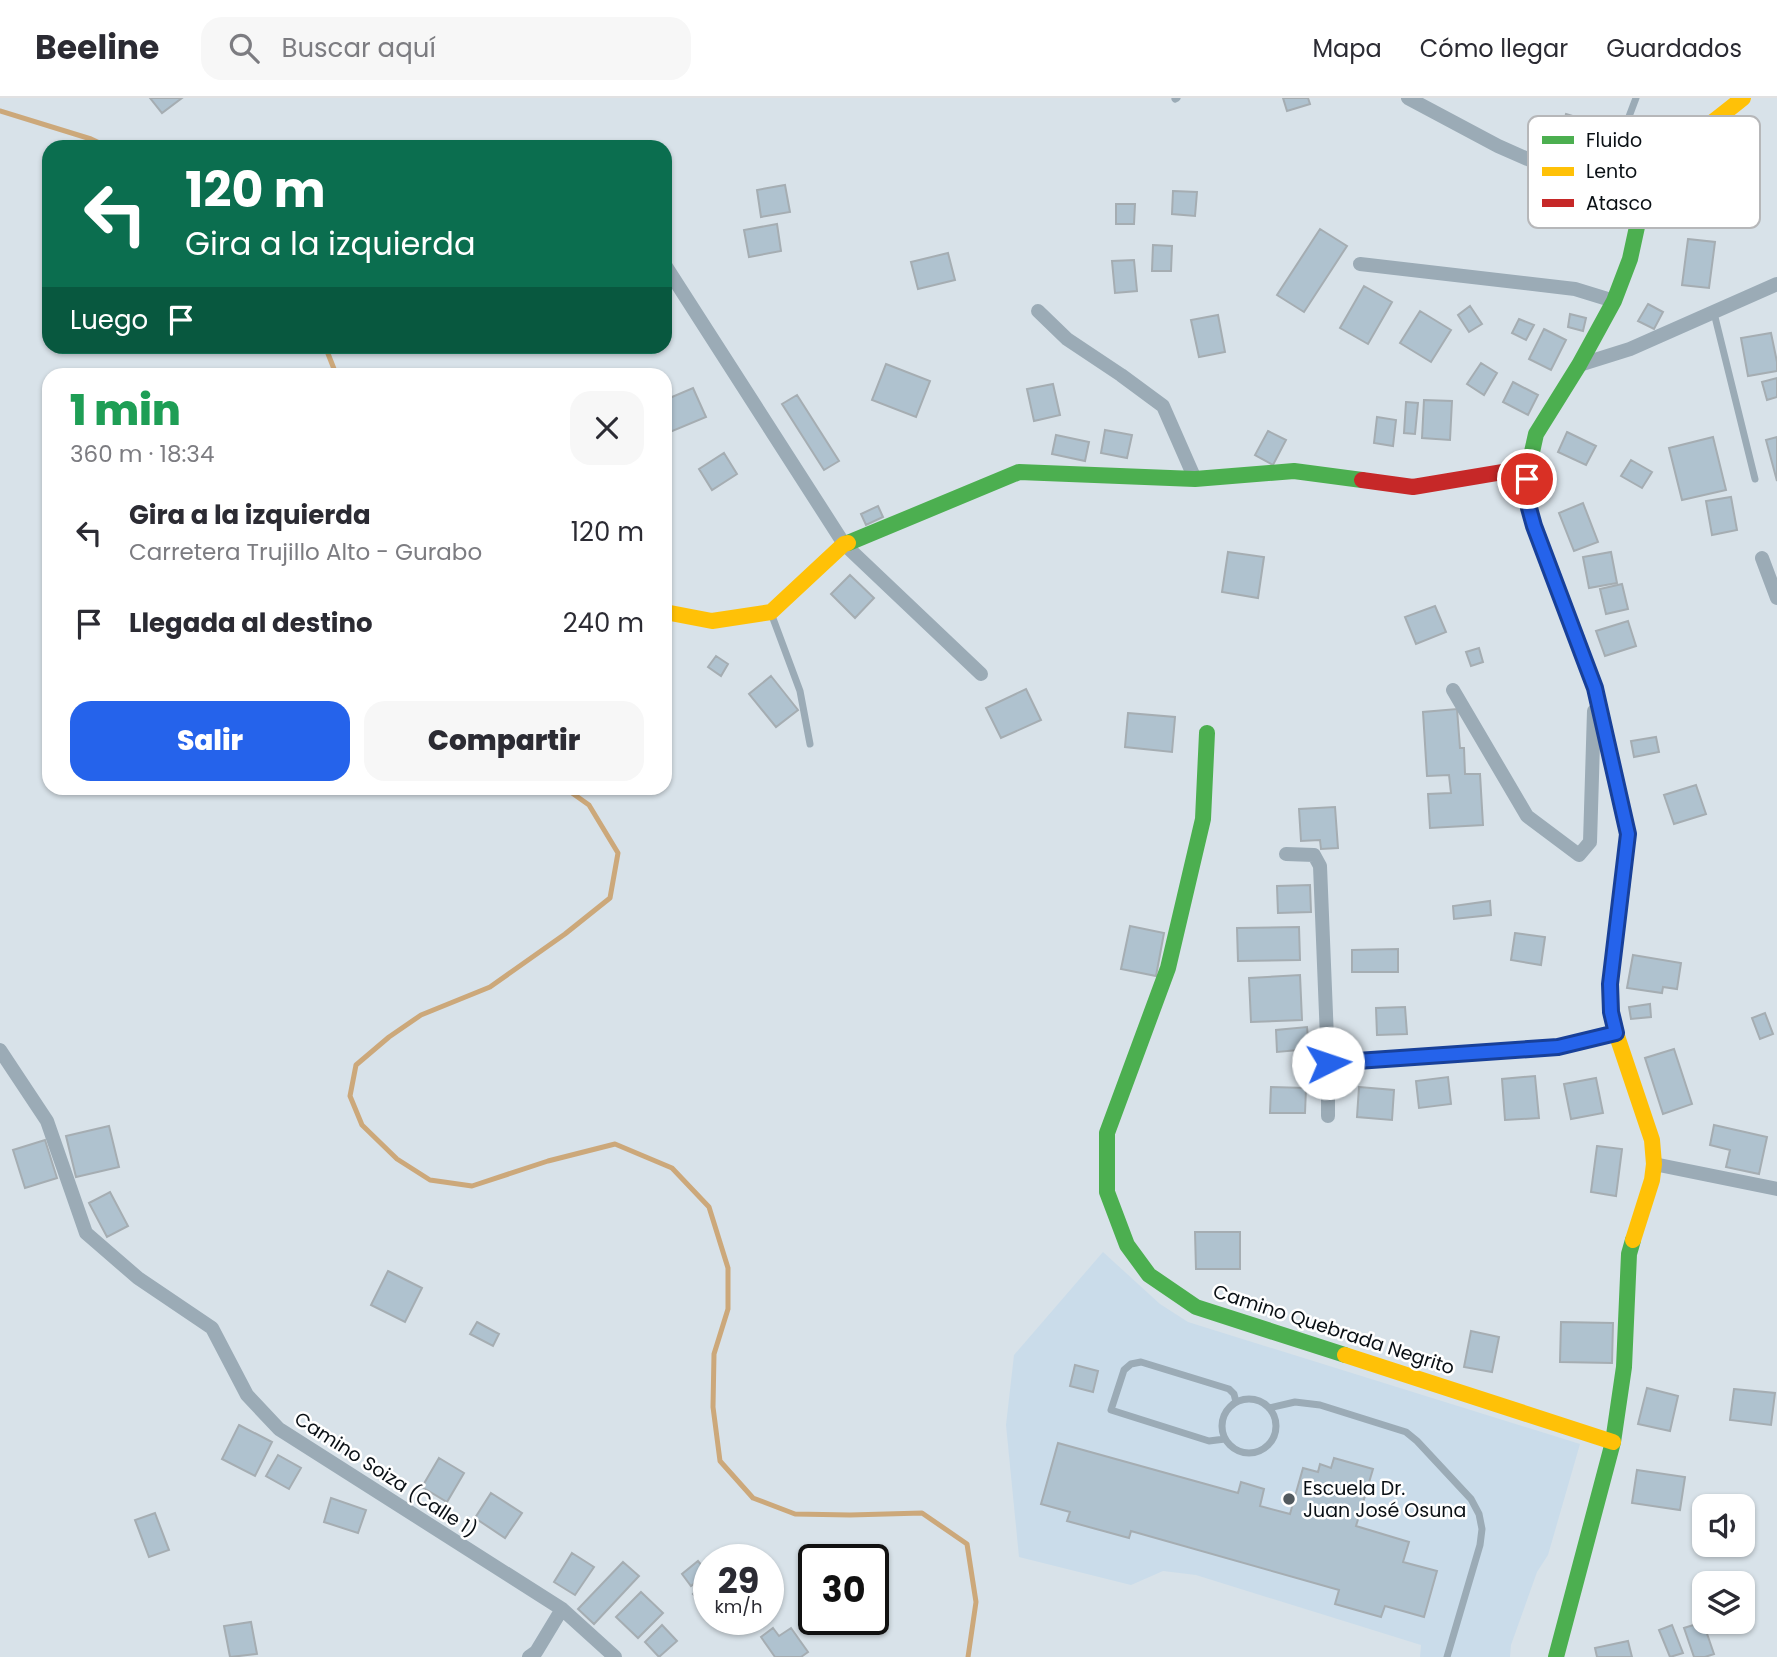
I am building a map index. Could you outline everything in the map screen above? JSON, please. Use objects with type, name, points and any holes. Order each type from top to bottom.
[{"type":"street","points":[[1408,98],[1528,159]]},
{"type":"street","points":[[1721,116],[1743,98]]},
{"type":"street","points":[[1556,1657],[1613,1442],[1624,1367],[1629,1254],[1652,1180],[1654,1164],[1649,1130],[1611,1012],[1610,984],[1628,834],[1595,688],[1529,508],[1527,468],[1536,434],[1615,301],[1630,259],[1637,228]]},
{"type":"street","points":[[1360,264],[1575,289],[1615,301]]},
{"type":"street","points":[[672,276],[844,544],[981,674]]},
{"type":"street","points":[[1579,365],[1630,349],[1777,284]]},
{"type":"street","points":[[1038,311],[1067,338],[1163,406],[1195,479]]},
{"type":"street","points":[[672,613],[712,621],[771,612],[844,544],[1019,471],[1195,479],[1294,471],[1413,487],[1527,468]]},
{"type":"street","points":[[1762,558],[1777,598]]},
{"type":"street","points":[[1453,690],[1527,816],[1579,855],[1590,842],[1595,688]]},
{"type":"street","name":"Camino Quebrada Negrito","points":[[1207,733],[1203,819],[1168,968],[1107,1133],[1107,1192],[1127,1245],[1149,1275],[1196,1307],[1613,1442]]},
{"type":"street","points":[[1286,854],[1314,855],[1320,866],[1328,1116]]},
{"type":"street","points":[[1328,1063],[1558,1047],[1616,1033]]},
{"type":"street","name":"Camino Soiza (Calle 1)","points":[[0,1050],[47,1121],[86,1233],[138,1278],[212,1328],[247,1395],[279,1429],[562,1609],[615,1657]]},
{"type":"street","points":[[1654,1164],[1777,1189]]},
{"type":"street","points":[[529,1657],[536,1652],[562,1609]]},
{"type":"lane","points":[[1629,116],[1636,98]]},
{"type":"lane","points":[[1714,313],[1755,479]]},
{"type":"lane","points":[[771,612],[800,691],[810,744]]},
{"type":"lane","points":[[1225,1439],[1209,1441],[1111,1410],[1124,1370],[1131,1364],[1141,1362],[1230,1389],[1236,1402]]},
{"type":"lane","points":[[1256,1400],[1269,1408],[1276,1423],[1275,1433],[1270,1443],[1262,1450],[1241,1452],[1225,1439],[1223,1419],[1228,1409],[1236,1402],[1256,1400]]},
{"type":"lane","points":[[1269,1408],[1295,1402],[1320,1405],[1406,1432],[1471,1499],[1479,1514],[1482,1529],[1480,1545],[1447,1657]]},
{"type":"shaded area","name":"Escuela Dr. Juan José Osuna","points":[[1103,1252],[1160,1304],[1188,1322],[1580,1444],[1548,1555],[1537,1572],[1511,1645],[1510,1657],[1420,1657],[1421,1645],[1196,1575],[1163,1571],[1131,1585],[1019,1557],[1006,1425],[1014,1355]]},
{"type":"building","points":[[150,98],[182,98],[162,113]]},
{"type":"building","points":[[1283,98],[1308,98],[1310,104],[1287,111]]},
{"type":"building","points":[[785,185],[790,212],[761,217],[757,190]]},
{"type":"building","points":[[1173,191],[1197,192],[1195,216],[1172,214]]},
{"type":"building","points":[[1116,204],[1135,204],[1134,224],[1116,224]]},
{"type":"building","points":[[777,224],[781,251],[749,257],[744,230]]},
{"type":"building","points":[[1320,229],[1347,246],[1304,312],[1277,295]]},
{"type":"building","points":[[1688,239],[1715,242],[1709,288],[1682,285]]},
{"type":"building","points":[[1153,245],[1172,246],[1171,271],[1152,271]]},
{"type":"building","points":[[948,253],[955,280],[918,289],[911,262]]},
{"type":"building","points":[[1134,260],[1137,291],[1115,293],[1112,261]]},
{"type":"building","points":[[1364,286],[1392,302],[1368,344],[1340,328]]},
{"type":"building","points":[[1648,304],[1663,312],[1654,329],[1638,321]]},
{"type":"building","points":[[1470,306],[1482,324],[1469,332],[1458,315]]},
{"type":"building","points":[[1420,311],[1451,330],[1431,362],[1400,343]]},
{"type":"building","points":[[1570,314],[1586,318],[1583,331],[1568,327]]},
{"type":"building","points":[[1218,315],[1225,352],[1199,357],[1191,320]]},
{"type":"building","points":[[1519,319],[1534,325],[1526,340],[1512,333]]},
{"type":"building","points":[[1544,329],[1566,340],[1551,370],[1529,359]]},
{"type":"building","points":[[1771,333],[1777,371],[1748,376],[1741,338]]},
{"type":"building","points":[[1481,363],[1497,373],[1484,395],[1467,384]]},
{"type":"building","points":[[886,364],[930,381],[916,417],[872,400]]},
{"type":"building","points":[[1777,378],[1777,397],[1767,400],[1762,382]]},
{"type":"building","points":[[1513,382],[1538,395],[1528,415],[1503,402]]},
{"type":"building","points":[[1053,384],[1060,415],[1034,421],[1027,389]]},
{"type":"building","points":[[693,388],[706,417],[672,431],[672,397]]},
{"type":"building","points":[[797,395],[839,461],[824,470],[782,404]]},
{"type":"building","points":[[1424,400],[1452,401],[1450,440],[1422,438]]},
{"type":"building","points":[[1406,402],[1418,403],[1415,434],[1404,433]]},
{"type":"building","points":[[1377,417],[1396,420],[1393,446],[1374,443]]},
{"type":"building","points":[[1105,430],[1132,435],[1127,458],[1101,453]]},
{"type":"building","points":[[1268,431],[1286,440],[1273,465],[1255,455]]},
{"type":"building","points":[[1567,432],[1596,446],[1586,465],[1558,452]]},
{"type":"building","points":[[1056,435],[1089,442],[1085,461],[1052,454]]},
{"type":"building","points":[[1713,437],[1726,490],[1682,500],[1669,448]]},
{"type":"building","points":[[1777,437],[1777,481],[1766,440]]},
{"type":"building","points":[[724,453],[737,474],[712,490],[699,469]]},
{"type":"building","points":[[1631,460],[1652,472],[1642,488],[1621,476]]},
{"type":"building","points":[[1731,497],[1737,530],[1712,535],[1706,501]]},
{"type":"building","points":[[1583,503],[1598,542],[1574,551],[1559,513]]},
{"type":"building","points":[[878,506],[883,517],[866,525],[861,514]]},
{"type":"building","points":[[1228,552],[1264,557],[1258,598],[1222,592]]},
{"type":"building","points":[[1611,552],[1617,583],[1589,588],[1583,557]]},
{"type":"building","points":[[850,575],[874,598],[855,618],[831,594]]},
{"type":"building","points":[[1622,584],[1628,609],[1606,614],[1600,589]]},
{"type":"building","points":[[1435,606],[1446,632],[1416,644],[1405,617]]},
{"type":"building","points":[[1628,621],[1636,646],[1605,656],[1596,631]]},
{"type":"building","points":[[1479,648],[1483,662],[1471,666],[1466,652]]},
{"type":"building","points":[[716,656],[728,664],[721,676],[708,667]]},
{"type":"building","points":[[771,676],[798,710],[776,727],[749,694]]},
{"type":"building","points":[[1026,689],[1041,720],[1001,738],[986,708]]},
{"type":"building","points":[[1457,709],[1460,748],[1464,748],[1465,774],[1480,774],[1483,825],[1430,828],[1428,794],[1451,793],[1449,775],[1427,776],[1423,712]]},
{"type":"building","points":[[1128,713],[1175,717],[1172,752],[1125,747]]},
{"type":"building","points":[[1656,737],[1659,752],[1634,757],[1631,741]]},
{"type":"building","points":[[1696,785],[1706,814],[1674,824],[1664,795]]},
{"type":"building","points":[[1335,807],[1338,848],[1321,849],[1320,840],[1301,841],[1299,809]]},
{"type":"building","points":[[1310,885],[1311,912],[1278,913],[1277,886]]},
{"type":"building","points":[[1490,901],[1491,915],[1454,919],[1453,906]]},
{"type":"building","points":[[1130,926],[1164,933],[1156,976],[1121,969]]},
{"type":"building","points":[[1299,927],[1300,960],[1238,961],[1237,928]]},
{"type":"building","points":[[1515,933],[1545,937],[1541,965],[1511,960]]},
{"type":"building","points":[[1398,949],[1398,972],[1352,972],[1352,950]]},
{"type":"building","points":[[1633,955],[1681,963],[1677,989],[1663,987],[1662,993],[1627,988]]},
{"type":"building","points":[[1300,975],[1302,1020],[1251,1022],[1249,978]]},
{"type":"building","points":[[1650,1004],[1651,1017],[1631,1019],[1629,1007]]},
{"type":"building","points":[[1405,1007],[1407,1034],[1377,1035],[1376,1008]]},
{"type":"building","points":[[1765,1013],[1773,1034],[1760,1039],[1752,1018]]},
{"type":"building","points":[[1307,1027],[1309,1049],[1277,1052],[1276,1030]]},
{"type":"building","points":[[1674,1049],[1692,1104],[1663,1114],[1645,1058]]},
{"type":"building","points":[[1535,1076],[1539,1118],[1505,1120],[1502,1079]]},
{"type":"building","points":[[1448,1077],[1451,1104],[1419,1108],[1416,1081]]},
{"type":"building","points":[[1596,1078],[1603,1113],[1571,1119],[1564,1084]]},
{"type":"building","points":[[1271,1087],[1306,1088],[1305,1113],[1270,1113]]},
{"type":"building","points":[[1359,1087],[1394,1090],[1392,1120],[1357,1117]]},
{"type":"building","points":[[1714,1125],[1767,1137],[1759,1174],[1726,1167],[1730,1150],[1710,1145]]},
{"type":"building","points":[[109,1126],[119,1167],[76,1177],[66,1136]]},
{"type":"building","points":[[45,1140],[57,1178],[25,1188],[13,1150]]},
{"type":"building","points":[[1597,1146],[1622,1149],[1616,1196],[1591,1192]]},
{"type":"building","points":[[110,1192],[128,1226],[107,1237],[89,1203]]},
{"type":"building","points":[[1195,1232],[1240,1232],[1240,1269],[1196,1269]]},
{"type":"building","points":[[388,1271],[422,1288],[405,1322],[371,1305]]},
{"type":"building","points":[[477,1322],[499,1334],[493,1346],[470,1334]]},
{"type":"building","points":[[1561,1322],[1613,1323],[1612,1363],[1560,1362]]},
{"type":"building","points":[[1471,1331],[1499,1337],[1492,1372],[1464,1367]]},
{"type":"building","points":[[1075,1365],[1098,1371],[1093,1392],[1070,1386]]},
{"type":"building","points":[[1647,1388],[1678,1396],[1670,1431],[1638,1424]]},
{"type":"building","points":[[1734,1389],[1775,1393],[1771,1425],[1730,1420]]},
{"type":"building","points":[[239,1425],[272,1442],[255,1476],[222,1459]]},
{"type":"building","points":[[1058,1443],[1238,1493],[1241,1482],[1264,1489],[1260,1506],[1290,1514],[1303,1468],[1318,1472],[1320,1464],[1331,1468],[1334,1458],[1373,1469],[1356,1526],[1409,1542],[1403,1562],[1437,1571],[1424,1617],[1385,1606],[1381,1617],[1335,1604],[1339,1590],[1131,1531],[1129,1538],[1067,1521],[1070,1512],[1041,1504]]},
{"type":"building","points":[[278,1455],[301,1468],[289,1489],[266,1476]]},
{"type":"building","points":[[439,1458],[464,1473],[447,1502],[422,1487]]},
{"type":"building","points":[[1637,1470],[1685,1477],[1680,1510],[1632,1503]]},
{"type":"building","points":[[491,1493],[522,1513],[505,1538],[475,1518]]},
{"type":"building","points":[[331,1498],[366,1510],[358,1533],[324,1522]]},
{"type":"building","points":[[155,1513],[169,1550],[149,1557],[135,1520]]},
{"type":"building","points":[[572,1553],[594,1567],[575,1595],[554,1582]]},
{"type":"building","points":[[623,1562],[639,1576],[594,1624],[578,1609]]},
{"type":"building","points":[[693,1565],[693,1584],[691,1586],[682,1574]]},
{"type":"building","points":[[641,1592],[663,1613],[638,1638],[616,1617]]},
{"type":"building","points":[[251,1622],[257,1654],[230,1657],[224,1626]]},
{"type":"building","points":[[662,1625],[677,1641],[659,1657],[645,1642]]},
{"type":"building","points":[[1672,1625],[1683,1653],[1670,1657],[1659,1630]]},
{"type":"building","points":[[1692,1625],[1692,1634],[1707,1634],[1714,1654],[1694,1657],[1684,1628]]},
{"type":"building","points":[[791,1628],[808,1652],[801,1657],[775,1657],[761,1637],[784,1635]]},
{"type":"building","points":[[1628,1641],[1632,1657],[1597,1657],[1595,1648]]},
{"type":"waterway","points":[[0,111],[93,140]]},
{"type":"waterway","points":[[328,354],[334,368]]},
{"type":"waterway","points":[[575,795],[589,805],[618,853],[610,898],[565,934],[490,987],[421,1015],[356,1065],[350,1096],[362,1125],[397,1159],[430,1180],[472,1186],[548,1161],[615,1144],[672,1168],[709,1207],[728,1268],[728,1309],[714,1354],[713,1407],[720,1461],[753,1498],[795,1514],[922,1513],[967,1544],[976,1602],[968,1657]]},
{"type":"traffic: fast","points":[[1622,888],[1628,834],[1595,688],[1534,526],[1526,479],[1536,434],[1579,365],[1614,301],[1630,259],[1637,228]]},
{"type":"traffic: fast","points":[[848,543],[1019,472],[1195,479],[1294,471],[1362,480]]},
{"type":"traffic: fast","points":[[1207,733],[1203,819],[1168,968],[1107,1133],[1107,1192],[1127,1245],[1149,1275],[1196,1307],[1345,1355]]},
{"type":"traffic: fast","points":[[1556,1657],[1613,1442],[1624,1367],[1629,1254],[1633,1240]]},
{"type":"traffic: slow","points":[[1721,116],[1743,98]]},
{"type":"traffic: slow","points":[[672,613],[712,621],[771,612],[848,543]]},
{"type":"traffic: slow","points":[[1622,888],[1610,983],[1611,1012],[1652,1140],[1654,1164],[1652,1180],[1633,1240]]},
{"type":"traffic: slow","points":[[1345,1355],[1613,1442]]},
{"type":"traffic: jam","points":[[1362,480],[1413,487],[1527,468]]},
{"type":"place","name":"Escuela Dr. Juan José Osuna","points":[[1289,1499]]},
{"type":"route","points":[[1328,1063],[1558,1047],[1616,1033],[1611,1012],[1610,984],[1628,834],[1595,688],[1534,526],[1529,508],[1527,479]]}]
